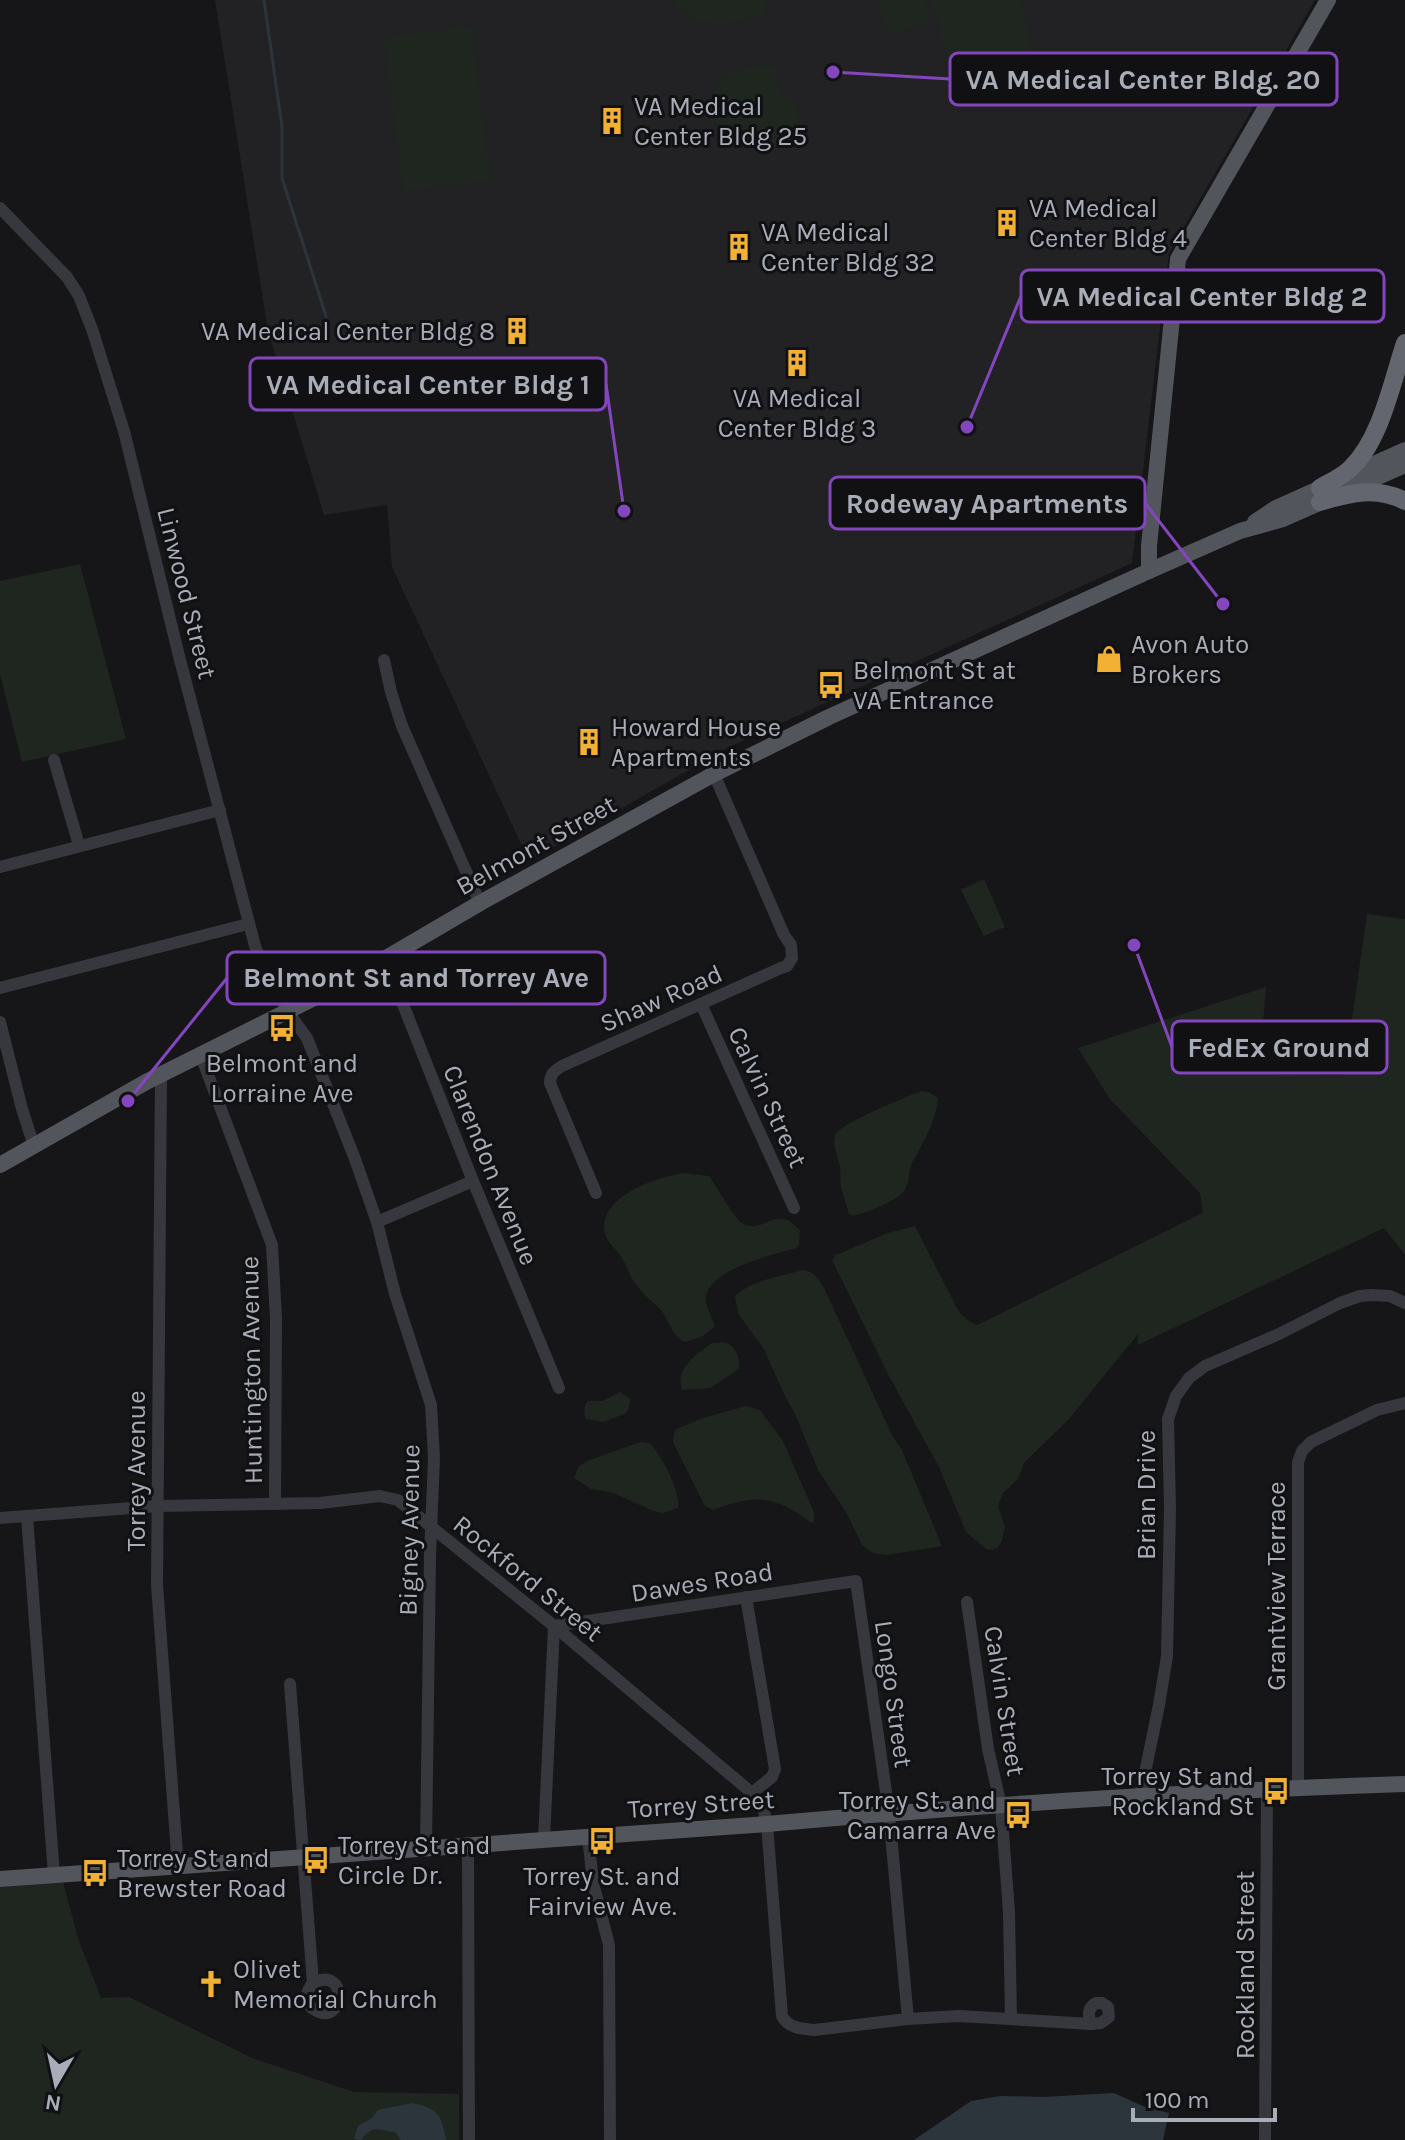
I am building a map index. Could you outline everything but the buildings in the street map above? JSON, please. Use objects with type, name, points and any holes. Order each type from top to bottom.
[{"type":"highway","points":[[1320,495],[1349,470],[1368,445],[1381,418],[1405,343]]},
{"type":"highway","points":[[1320,495],[1370,491],[1405,501]]},
{"type":"main road","points":[[1149,571],[1150,530],[1178,259],[1328,0]]},
{"type":"main road","name":"Belmont Street","points":[[0,1165],[161,1074],[340,985],[480,903],[714,774],[829,717],[1149,571],[1240,531],[1283,519],[1320,495],[1405,450]]},
{"type":"main road","name":"Belmont Street","points":[[1320,495],[1405,465]]},
{"type":"main road","name":"Torrey Street","points":[[0,1879],[889,1813],[1405,1784]]},
{"type":"street","name":"Linwood Street","points":[[0,208],[67,277],[79,296],[92,329],[124,431],[248,924],[264,969],[288,1012]]},
{"type":"street","points":[[384,660],[402,726],[480,903]]},
{"type":"street","points":[[54,760],[79,845]]},
{"type":"street","name":"Shaw Road","points":[[596,1193],[553,1093],[550,1077],[553,1072],[791,961],[791,945],[714,774]]},
{"type":"street","points":[[0,867],[220,810]]},
{"type":"street","points":[[0,988],[248,924]]},
{"type":"street","name":"Clarendon Avenue","points":[[385,959],[559,1388]]},
{"type":"street","name":"Calvin Street","points":[[701,1004],[794,1208]]},
{"type":"street","name":"Bigney Avenue","points":[[288,1012],[307,1038],[355,1159],[377,1222],[395,1294],[431,1405],[434,1458],[426,1847]]},
{"type":"street","points":[[0,1022],[34,1146]]},
{"type":"street","name":"Huntington Avenue","points":[[201,1056],[273,1252],[276,1319],[275,1503]]},
{"type":"street","name":"Torrey Avenue","points":[[161,1074],[158,1601],[178,1867]]},
{"type":"street","points":[[377,1222],[473,1181]]},
{"type":"street","name":"Brian Drive","points":[[1140,1797],[1167,1656],[1168,1419],[1176,1396],[1189,1378],[1205,1366],[1340,1303],[1366,1295],[1390,1296],[1402,1301]]},
{"type":"street","name":"Grantview Terrace","points":[[1298,1788],[1298,1462],[1302,1451],[1311,1442],[1377,1410],[1405,1403]]},
{"type":"street","name":"Rockford Street","points":[[0,1518],[158,1506],[320,1503],[369,1497],[386,1497],[403,1502],[752,1793],[763,1807],[767,1824]]},
{"type":"street","points":[[27,1516],[54,1875]]},
{"type":"street","name":"Dawes Road","points":[[554,1626],[856,1581]]},
{"type":"street","name":"Longo Street","points":[[856,1581],[889,1813],[908,2019]]},
{"type":"street","points":[[746,1597],[775,1769],[772,1777],[752,1793]]},
{"type":"street","name":"Calvin Street","points":[[967,1602],[988,1749],[1001,1806],[1009,1912],[1011,2019]]},
{"type":"street","points":[[544,1839],[554,1626]]},
{"type":"street","points":[[290,1684],[313,1983]]},
{"type":"street","name":"Rockland Street","points":[[1265,2140],[1267,1790]]},
{"type":"street","points":[[767,1824],[784,2021],[814,2030],[959,2016],[1091,2024]]},
{"type":"street","points":[[588,1836],[593,1883],[609,1945],[610,2140]]},
{"type":"street","points":[[468,1845],[469,2140]]},
{"type":"shaded area","points":[[215,0],[1315,0],[1169,253],[1132,563],[729,747],[529,861],[392,567],[387,505],[324,515],[268,331]]},
{"type":"shaded area","points":[[673,0],[764,0],[767,14],[729,22],[703,22],[681,11]]},
{"type":"shaded area","points":[[878,0],[924,0],[930,23],[887,34]]},
{"type":"shaded area","points":[[932,0],[1020,0],[1034,55],[951,75]]},
{"type":"shaded area","points":[[471,26],[491,180],[403,191],[384,37]]},
{"type":"shaded area","points":[[761,65],[775,67],[780,92],[794,103],[804,138],[769,147],[754,142],[726,148],[713,118],[711,105],[716,87],[730,75]]},
{"type":"shaded area","points":[[80,564],[126,739],[22,762],[0,674],[0,581]]},
{"type":"shaded area","points":[[984,879],[1005,927],[984,936],[961,890]]},
{"type":"shaded area","points":[[1367,914],[1405,919],[1405,1255],[1384,1228],[1138,1345],[1138,1334],[1069,1419],[1024,1463],[1018,1479],[1003,1493],[998,1506],[1005,1527],[1002,1541],[992,1550],[986,1549],[966,1532],[939,1467],[889,1376],[832,1260],[836,1255],[888,1233],[915,1226],[959,1312],[977,1325],[1203,1213],[1200,1193],[1109,1098],[1078,1048],[1266,987],[1259,1074],[1344,1075]]},
{"type":"shaded area","points":[[921,1091],[938,1098],[937,1107],[911,1167],[905,1189],[886,1204],[852,1216],[841,1187],[835,1134],[863,1116]]},
{"type":"shaded area","points":[[683,1173],[709,1176],[730,1209],[747,1226],[784,1219],[800,1230],[796,1248],[741,1266],[715,1281],[708,1291],[706,1302],[715,1326],[703,1336],[685,1342],[677,1337],[660,1309],[635,1283],[604,1229],[606,1217],[621,1198],[645,1184]]},
{"type":"shaded area","points":[[803,1270],[816,1276],[824,1288],[893,1437],[902,1450],[942,1546],[887,1555],[873,1553],[862,1545],[846,1512],[818,1470],[764,1349],[739,1315],[735,1297],[747,1287]]},
{"type":"shaded area","points":[[712,1343],[729,1344],[738,1357],[739,1369],[710,1388],[682,1390],[681,1375],[684,1369]]},
{"type":"shaded area","points":[[620,1392],[630,1399],[626,1413],[604,1422],[586,1419],[584,1410],[588,1401],[603,1401]]},
{"type":"shaded area","points":[[746,1406],[760,1410],[783,1441],[814,1512],[814,1522],[785,1506],[763,1500],[740,1502],[713,1510],[705,1506],[673,1442],[674,1433],[676,1429],[703,1418]]},
{"type":"shaded area","points":[[640,1442],[650,1443],[665,1466],[676,1492],[678,1508],[663,1513],[653,1511],[614,1493],[591,1489],[574,1478],[579,1466],[587,1461]]},
{"type":"shaded area","points":[[63,1882],[79,1941],[101,1998],[129,1997],[252,2058],[354,2092],[459,2094],[459,2140],[0,2140],[0,1887]]},
{"type":"shaded area","points":[[1114,2093],[1145,2107],[1169,2113],[1163,2140],[914,2140],[971,2101],[1000,2096]]},
{"type":"shaded area","points":[[412,2103],[428,2107],[437,2114],[446,2140],[401,2140],[395,2132],[376,2129],[361,2140],[354,2139],[358,2126],[372,2118],[378,2110]]},
{"type":"waterway","points":[[264,0],[282,127],[282,178],[326,316]]},
{"type":"place","name":"VA Medical Center Bldg. 20","points":[[833,72]]},
{"type":"place","name":"VA Medical Center Bldg 25","points":[[612,121]]},
{"type":"place","name":"VA Medical Center Bldg 4","points":[[1007,223]]},
{"type":"place","name":"VA Medical Center Bldg 32","points":[[739,247]]},
{"type":"place","name":"VA Medical Center Bldg 8","points":[[517,331]]},
{"type":"place","name":"VA Medical Center Bldg 3","points":[[797,363]]},
{"type":"place","name":"VA Medical Center Bldg 2","points":[[967,427]]},
{"type":"place","name":"VA Medical Center Bldg 1","points":[[624,511]]},
{"type":"place","name":"Rodeway Apartments","points":[[1223,604]]},
{"type":"place","name":"Avon Auto Brokers","points":[[1109,659]]},
{"type":"place","name":"Belmont St at VA Entrance","points":[[831,685]]},
{"type":"place","name":"Howard House Apartments","points":[[589,742]]},
{"type":"place","name":"FedEx Ground","points":[[1134,945]]},
{"type":"place","name":"Belmont and Lorraine Ave","points":[[282,1028]]},
{"type":"place","name":"Belmont St and Torrey Ave","points":[[128,1101]]},
{"type":"place","name":"Torrey St and Rockland St","points":[[1276,1791]]},
{"type":"place","name":"Torrey St. and Camarra Ave","points":[[1018,1815]]},
{"type":"place","name":"Torrey St. and Fairview Ave.","points":[[602,1841]]},
{"type":"place","name":"Torrey St and Circle Dr.","points":[[316,1860]]},
{"type":"place","name":"Torrey St and Brewster Road","points":[[95,1873]]},
{"type":"place","name":"Olivet Memorial Church","points":[[211,1984]]}]
